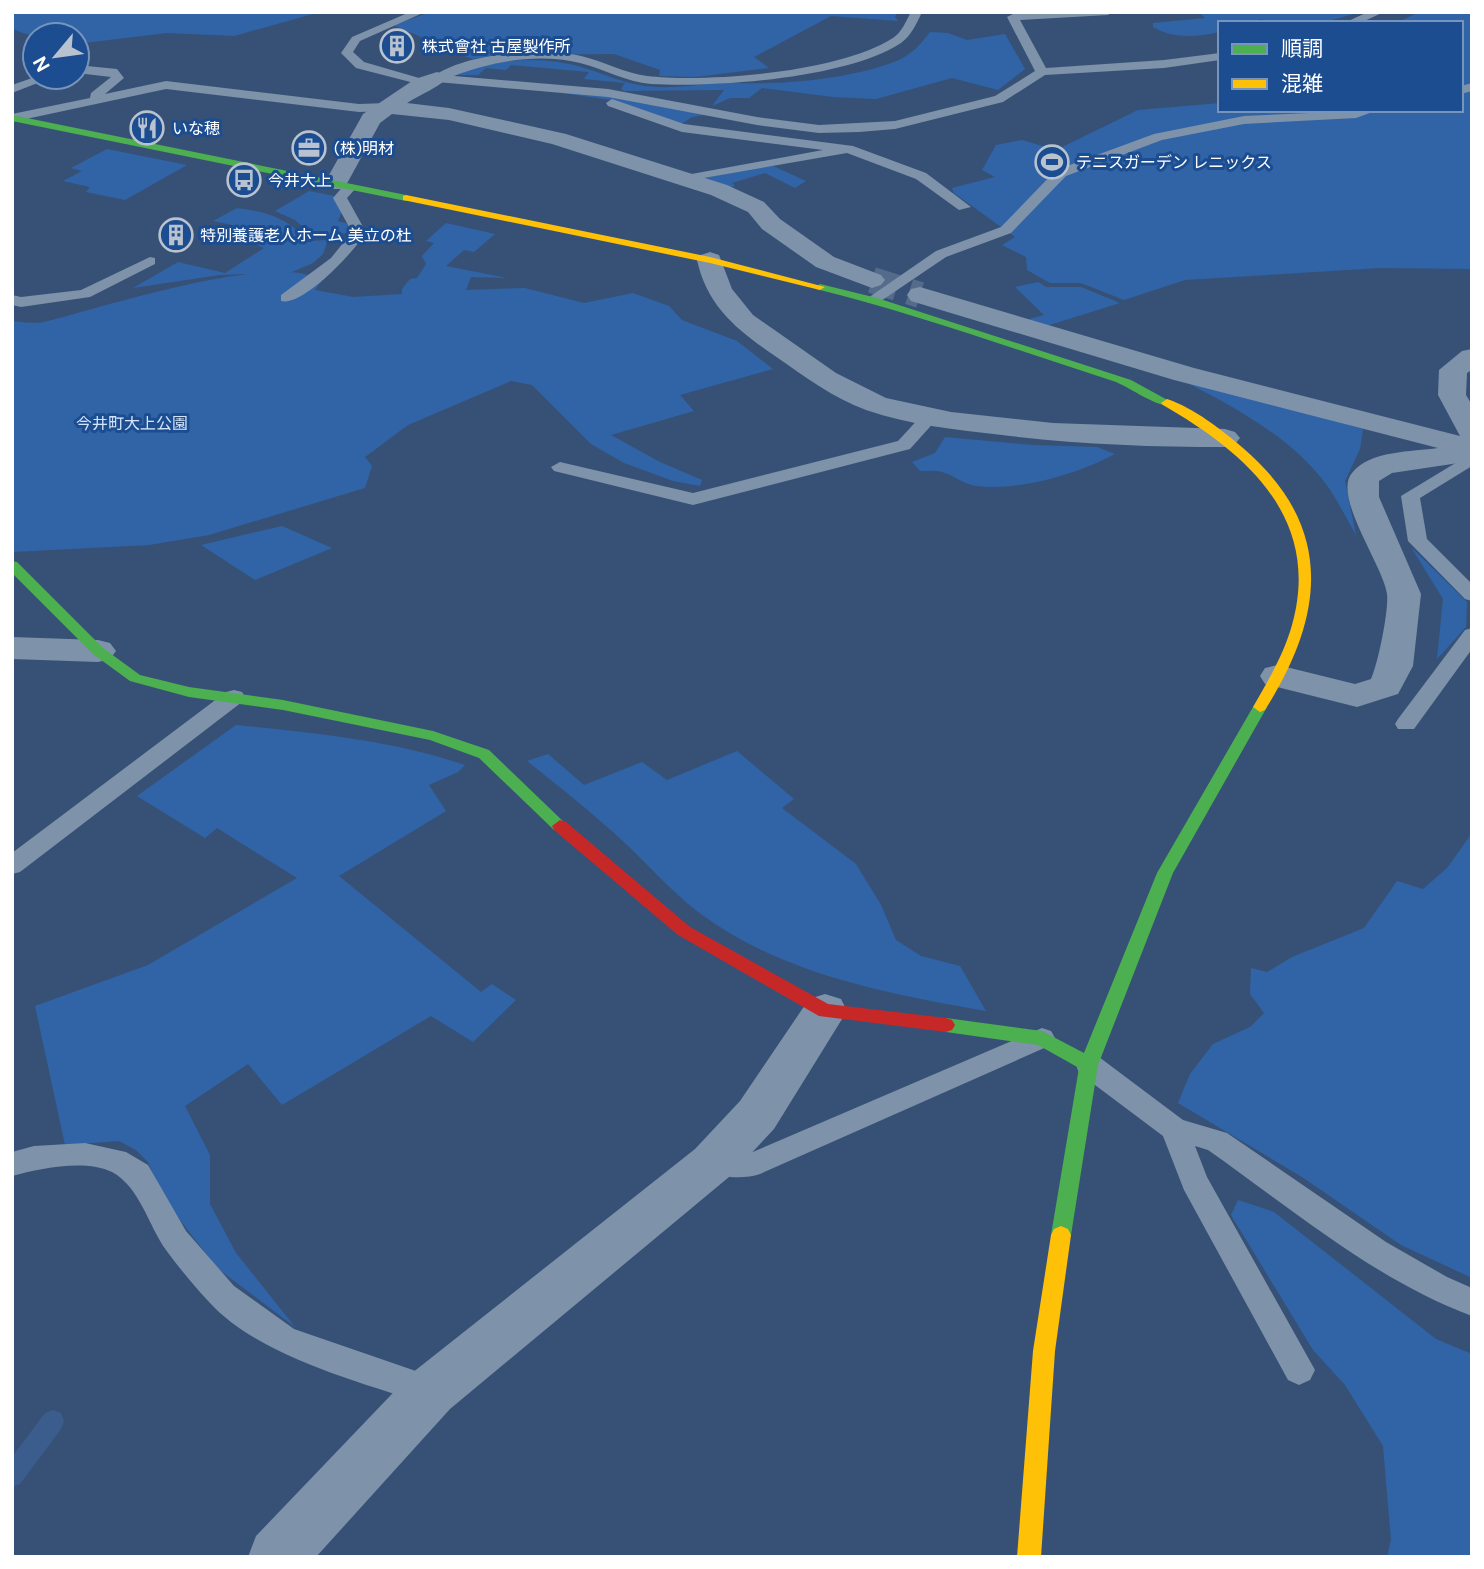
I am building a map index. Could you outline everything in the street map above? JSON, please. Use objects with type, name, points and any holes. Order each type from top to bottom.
[{"type":"street","points":[[343,186],[371,119],[429,81]]},
{"type":"street","points":[[387,107],[438,113],[521,130],[687,179],[756,207],[771,224],[825,262],[873,290]]},
{"type":"street","points":[[12,118],[710,260],[873,290],[1127,382],[1184,412],[1224,438],[1255,463],[1281,496],[1302,544],[1307,567],[1302,615],[1278,676],[1165,873],[1089,1065],[1075,1137],[1044,1351],[1029,1557]]},
{"type":"street","points":[[710,260],[714,284],[721,299],[765,336],[816,371],[873,403],[928,419],[1139,438],[1224,438]]},
{"type":"street","points":[[920,295],[1184,374],[1472,453]]},
{"type":"street","points":[[1472,357],[1453,370],[1452,395],[1472,432]]},
{"type":"street","points":[[1278,676],[1357,696],[1385,685],[1395,666],[1404,594],[1363,498],[1364,477],[1384,465],[1472,453]]},
{"type":"street","points":[[12,565],[98,651],[135,678],[189,692],[234,696],[433,736],[484,754],[564,829],[684,931],[825,1011],[1019,1033],[1042,1038],[1089,1065]]},
{"type":"street","points":[[12,648],[98,651]]},
{"type":"street","points":[[277,1557],[431,1391],[712,1163],[757,1115],[825,1011]]},
{"type":"lane","points":[[420,12],[356,39],[347,53],[360,65],[429,81],[501,82],[662,101],[757,121],[819,128],[895,125],[999,99],[1042,72],[1218,56]]},
{"type":"lane","points":[[429,81],[477,62],[525,56],[579,60],[628,77],[677,81],[808,69],[845,62],[883,49],[901,38],[917,12]]},
{"type":"lane","points":[[1042,72],[1013,17],[1108,12]]},
{"type":"lane","points":[[1354,21],[1379,12]]},
{"type":"lane","points":[[91,70],[113,72],[118,78],[104,86],[92,100]]},
{"type":"lane","points":[[501,82],[527,90],[606,101],[682,128],[848,149],[921,176],[964,207]]},
{"type":"lane","points":[[12,118],[166,85],[359,108],[387,107]]},
{"type":"lane","points":[[873,290],[942,254],[1006,230],[1061,173],[1158,137],[1244,121],[1364,112]]},
{"type":"lane","points":[[687,179],[848,149]]},
{"type":"lane","points":[[286,298],[316,274],[339,262],[350,251],[359,232],[340,198],[343,186]]},
{"type":"lane","points":[[12,300],[21,302],[85,294],[150,261]]},
{"type":"lane","points":[[560,467],[693,499],[904,445],[928,419]]},
{"type":"lane","points":[[1472,453],[1410,496],[1418,541],[1472,594]]},
{"type":"lane","points":[[1406,724],[1472,634]]},
{"type":"lane","points":[[12,866],[234,696]]},
{"type":"lane","points":[[712,1163],[750,1166],[1042,1038]]},
{"type":"lane","points":[[1089,1065],[1174,1129],[1217,1141],[1376,1251],[1436,1287],[1472,1302]]},
{"type":"lane","points":[[1174,1129],[1194,1181],[1299,1370]]},
{"type":"lane","points":[[12,1164],[34,1158],[85,1155],[116,1160],[138,1174],[176,1240],[223,1296],[284,1340],[431,1391]]},
{"type":"green space","points":[[12,12],[320,12],[234,36],[167,33],[91,42],[91,21],[21,21],[21,32],[12,28]]},
{"type":"green space","points":[[431,12],[897,12],[895,17],[898,21],[831,16],[754,57],[769,68],[695,77],[659,76],[660,70],[614,54],[497,55],[472,59],[393,25]]},
{"type":"green space","points":[[1199,12],[1361,12],[1328,21],[1218,21],[1218,32],[1194,36],[1169,34],[1153,27],[1153,23],[1205,18]]},
{"type":"green space","points":[[1419,12],[1472,12],[1472,269],[1380,268],[1185,280],[1124,300],[1081,283],[1050,283],[1027,270],[1026,257],[1002,245],[1015,237],[954,193],[952,188],[995,177],[982,170],[996,145],[1022,140],[1056,150],[1138,110],[1218,103],[1218,112],[1463,112],[1463,21],[1400,21]]},
{"type":"green space","points":[[930,32],[948,33],[967,40],[1005,34],[1025,69],[998,90],[952,78],[876,99],[833,97],[762,88],[749,98],[730,98],[712,106],[724,90],[624,91],[621,89],[625,83],[584,79],[589,72],[511,65],[506,70],[486,68],[478,75],[458,75],[488,65],[537,60],[569,64],[645,86],[797,82],[881,67],[908,54]]},
{"type":"green space","points":[[541,90],[616,97],[705,115],[692,117],[680,125],[611,100]]},
{"type":"green space","points":[[107,149],[187,165],[125,200],[86,192],[90,187],[63,181],[82,171],[71,168]]},
{"type":"green space","points":[[771,165],[806,181],[795,188],[765,173],[732,183],[735,186],[722,190],[694,180]]},
{"type":"green space","points":[[309,191],[335,196],[342,211],[338,221],[349,224],[347,233],[315,238],[295,220],[275,211]]},
{"type":"green space","points":[[237,208],[276,217],[293,227],[308,241],[328,240],[323,254],[313,263],[292,272],[220,275],[133,288],[178,262],[225,273],[264,248],[257,245],[271,237],[266,232],[213,221]]},
{"type":"green space","name":"今井町大上公園","points":[[446,223],[495,234],[474,252],[464,250],[446,266],[507,278],[471,277],[466,290],[525,288],[584,303],[633,293],[669,306],[682,320],[737,341],[773,369],[680,395],[694,411],[611,435],[660,462],[702,480],[700,486],[673,481],[624,463],[591,444],[532,385],[511,381],[408,425],[365,457],[372,466],[365,488],[209,535],[149,545],[12,552],[12,321],[44,322],[187,285],[230,276],[270,272],[301,273],[321,282],[315,290],[353,297],[402,294],[402,289],[410,279],[417,278],[426,264],[422,256],[434,243],[426,241]]},
{"type":"green space","points":[[1038,282],[1046,287],[1081,287],[1120,303],[1043,327],[1022,321],[1044,315],[1015,287]]},
{"type":"green space","points":[[1168,373],[1363,429],[1360,449],[1345,481],[1356,535],[1326,484],[1293,449],[1253,420]]},
{"type":"green space","points":[[945,437],[1033,445],[1097,447],[1115,454],[1084,468],[1048,479],[1012,486],[977,486],[942,472],[920,471],[912,462],[935,453]]},
{"type":"green space","points":[[282,526],[332,548],[255,580],[201,545]]},
{"type":"green space","points":[[1411,547],[1467,602],[1466,627],[1437,659],[1443,599]]},
{"type":"green space","points":[[236,725],[380,743],[465,765],[458,772],[429,785],[446,811],[339,876],[481,992],[492,984],[516,1000],[473,1042],[431,1016],[282,1105],[248,1064],[185,1106],[210,1155],[210,1204],[236,1253],[295,1327],[217,1268],[163,1198],[148,1162],[136,1150],[119,1141],[65,1145],[35,1006],[148,965],[297,878],[217,828],[205,838],[137,796]]},
{"type":"green space","points":[[737,751],[794,799],[782,808],[856,864],[881,905],[896,940],[921,956],[960,966],[986,1011],[908,996],[829,976],[791,963],[719,927],[687,903],[614,833],[527,761],[548,754],[584,785],[642,762],[667,780]]},
{"type":"green space","points":[[1472,833],[1472,1278],[1401,1245],[1302,1177],[1178,1103],[1190,1074],[1213,1044],[1250,1027],[1264,1013],[1250,994],[1251,968],[1267,972],[1292,957],[1364,928],[1397,881],[1423,889],[1447,868]]},
{"type":"green space","points":[[1238,1200],[1274,1212],[1436,1339],[1472,1354],[1472,1557],[1387,1557],[1391,1540],[1383,1446],[1345,1385],[1313,1350],[1231,1215]]},
{"type":"waterway","points":[[12,1476],[53,1421]]},
{"type":"tunnel","points":[[872,280],[920,295]]},
{"type":"traffic: fast","points":[[12,118],[406,198]]},
{"type":"traffic: fast","points":[[820,287],[873,300],[1127,382],[1167,403]]},
{"type":"traffic: fast","points":[[12,565],[98,651],[135,678],[189,692],[283,705],[433,736],[484,754],[560,826]]},
{"type":"traffic: fast","points":[[1061,1235],[1089,1065],[1165,873],[1260,707]]},
{"type":"traffic: fast","points":[[946,1025],[1042,1038],[1089,1065]]},
{"type":"traffic: slow","points":[[406,198],[710,260],[820,287]]},
{"type":"traffic: slow","points":[[1167,403],[1226,440],[1252,462],[1274,487],[1290,514],[1301,544],[1306,577],[1299,626],[1285,662],[1260,707]]},
{"type":"traffic: slow","points":[[1029,1557],[1044,1351],[1061,1235]]},
{"type":"traffic: jam","points":[[560,826],[684,931],[825,1011],[946,1025]]},
{"type":"place","name":"株式會社 古屋製作所","points":[[397,46]]},
{"type":"place","name":"いな穂","points":[[147,128]]},
{"type":"place","name":"(株)明材","points":[[309,148]]},
{"type":"place","name":"テニスガーデン レニックス","points":[[1052,162]]},
{"type":"place","name":"今井大上","points":[[244,180]]},
{"type":"place","name":"特別養護老人ホーム 美立の杜","points":[[176,235]]}]
